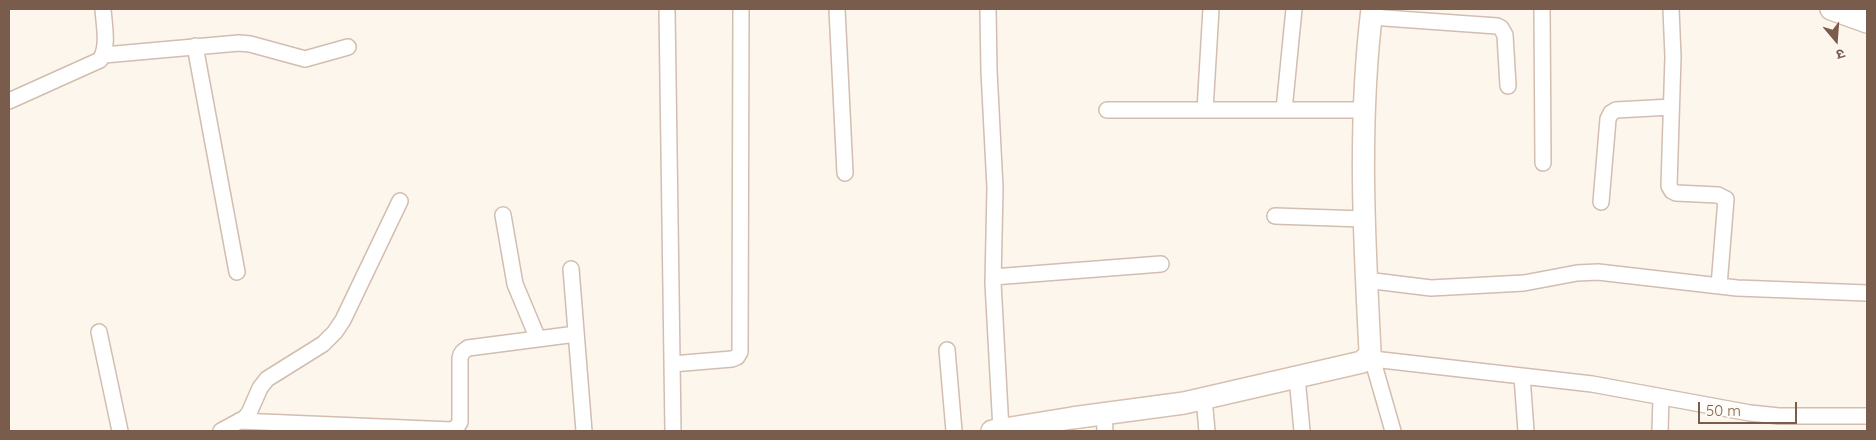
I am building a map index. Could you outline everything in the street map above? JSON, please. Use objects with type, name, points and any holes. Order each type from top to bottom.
[{"type":"street","points":[[9,101],[100,60],[104,55],[105,46],[103,9]]},
{"type":"street","points":[[667,9],[673,431]]},
{"type":"street","points":[[672,364],[732,360],[740,352],[741,9]]},
{"type":"street","points":[[836,9],[845,173]]},
{"type":"street","points":[[988,9],[995,188],[994,277],[997,430],[1104,423],[1172,405],[1362,362],[1369,355],[1592,384],[1750,413],[1778,416],[1867,416]]},
{"type":"street","points":[[1205,110],[1211,9]]},
{"type":"street","points":[[1284,110],[1294,9]]},
{"type":"street","points":[[1542,9],[1543,163]]},
{"type":"street","points":[[1671,9],[1670,189],[1676,193],[1718,195],[1726,199],[1719,286]]},
{"type":"street","points":[[1831,9],[1867,22]]},
{"type":"street","points":[[1393,431],[1371,355],[1366,280],[1363,219],[1363,110],[1372,13],[1497,26],[1501,28],[1506,36],[1508,86]]},
{"type":"street","points":[[104,55],[227,43],[250,44],[305,59],[348,47]]},
{"type":"street","points":[[195,46],[237,272]]},
{"type":"street","points":[[1601,202],[1608,118],[1611,113],[1616,110],[1671,107]]},
{"type":"street","points":[[1107,110],[1363,110]]},
{"type":"street","points":[[221,431],[239,422],[249,413],[260,388],[267,379],[323,344],[335,332],[343,320],[400,201]]},
{"type":"street","points":[[503,215],[515,284],[538,339]]},
{"type":"street","points":[[1274,216],[1363,219]]},
{"type":"street","points":[[994,277],[1161,264]]},
{"type":"street","points":[[571,269],[584,431]]},
{"type":"street","points":[[1366,280],[1431,288],[1524,283],[1588,272],[1753,289],[1867,293]]},
{"type":"street","points":[[99,332],[120,431]]},
{"type":"street","points":[[239,422],[452,430],[460,422],[461,353],[468,348],[576,334]]},
{"type":"street","points":[[947,350],[954,431]]},
{"type":"street","points":[[1522,376],[1526,431]]},
{"type":"street","points":[[1297,377],[1302,431]]},
{"type":"street","points":[[1660,431],[1662,397]]},
{"type":"street","points":[[1204,398],[1207,431]]}]
